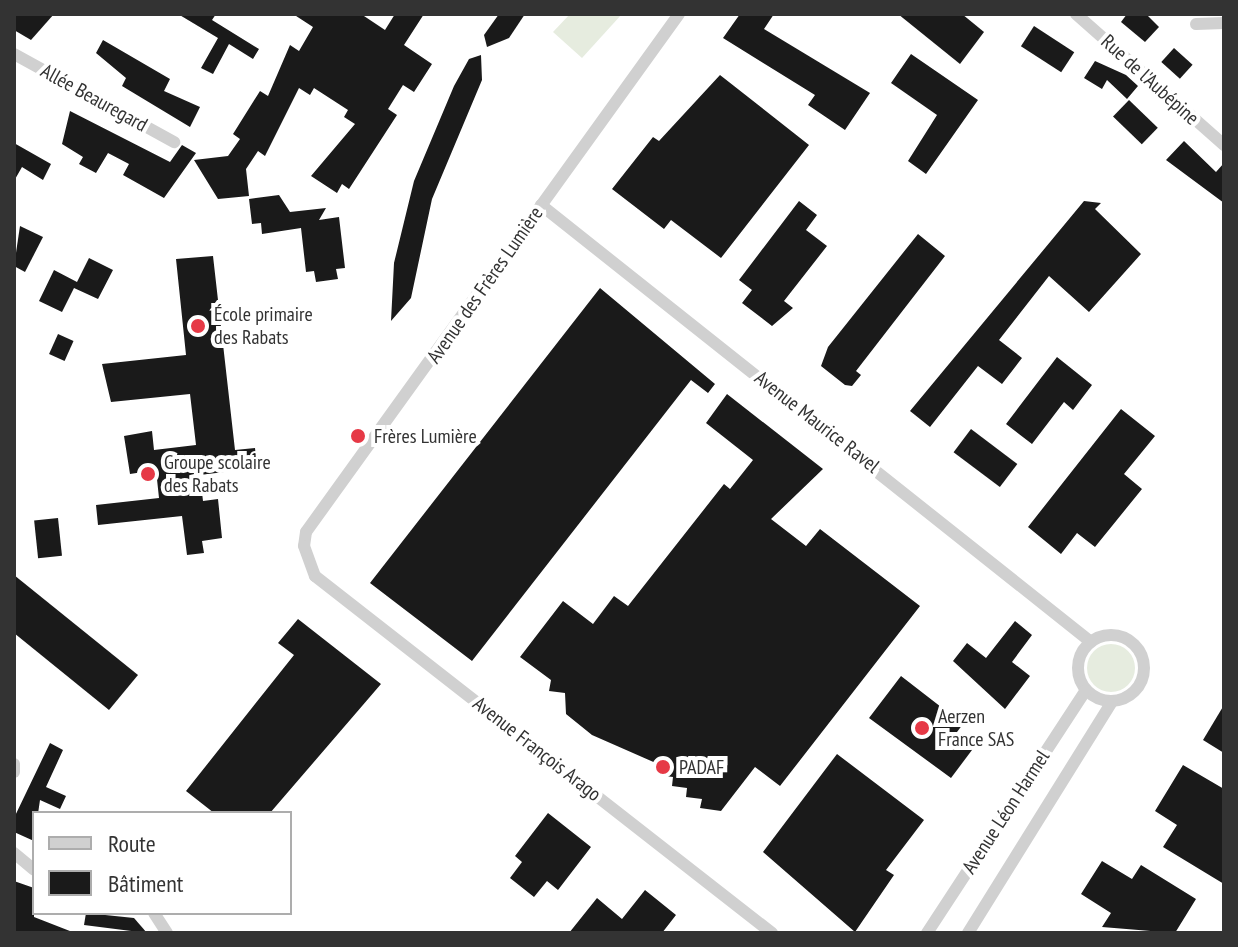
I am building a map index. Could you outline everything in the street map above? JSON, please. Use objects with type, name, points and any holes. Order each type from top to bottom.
[{"type":"street","name":"Avenue des Frères Lumière","points":[[308,560],[306,532],[679,14]]},
{"type":"street","name":"Rue de l'Aubépine","points":[[1076,14],[1224,145]]},
{"type":"street","points":[[1196,24],[1224,23]]},
{"type":"street","name":"Allée Beauregard","points":[[14,54],[174,142]]},
{"type":"street","name":"Avenue Maurice Ravel","points":[[541,205],[1091,642]]},
{"type":"street","name":"Avenue François Arago","points":[[308,560],[315,576],[772,933]]},
{"type":"street","points":[[1124,637],[1141,652],[1141,685],[1112,702],[1086,690],[1079,659],[1091,642],[1124,637]]},
{"type":"street","name":"Avenue Léon Harmel","points":[[927,933],[1086,690]]},
{"type":"street","name":"Avenue Léon Harmel","points":[[968,933],[1112,702]]},
{"type":"street","points":[[14,764],[14,772]]},
{"type":"street","points":[[14,853],[32,868]]},
{"type":"street","points":[[155,915],[167,933]]},
{"type":"shaded area","points":[[570,14],[622,14],[582,58],[553,32]]},
{"type":"shaded area","points":[[1111,644],[1128,651],[1135,668],[1128,685],[1111,692],[1094,685],[1087,668],[1094,651]]},
{"type":"building","points":[[16,14],[54,14],[31,40],[14,30]]},
{"type":"building","points":[[178,14],[216,14],[212,20],[259,49],[253,59],[229,44],[213,74],[201,68],[218,38]]},
{"type":"building","points":[[293,14],[361,14],[385,30],[395,14],[424,14],[404,45],[432,64],[414,92],[403,85],[388,109],[397,115],[349,189],[342,184],[337,193],[311,176],[355,124],[344,117],[348,110],[314,88],[310,95],[299,88],[265,156],[258,151],[246,169],[249,196],[218,199],[194,160],[228,156],[240,139],[233,134],[260,91],[268,96],[290,45],[299,51],[313,27]]},
{"type":"building","points":[[499,14],[525,14],[509,38],[487,47],[484,35]]},
{"type":"building","points":[[740,14],[774,14],[764,29],[870,93],[845,130],[808,105],[815,95],[723,38]]},
{"type":"building","points":[[898,14],[962,14],[984,32],[960,64]]},
{"type":"building","points":[[1127,14],[1146,14],[1159,27],[1145,42],[1121,22]]},
{"type":"building","points":[[1034,26],[1074,52],[1061,72],[1021,46]]},
{"type":"building","points":[[103,40],[170,79],[164,91],[200,107],[190,127],[122,86],[126,78],[96,53]]},
{"type":"building","points":[[1174,48],[1193,65],[1180,79],[1161,62]]},
{"type":"building","points":[[911,54],[978,100],[926,174],[908,161],[937,115],[891,83]]},
{"type":"building","points":[[481,55],[482,80],[432,199],[411,298],[391,321],[394,263],[414,181],[454,86],[469,59]]},
{"type":"building","points":[[1095,61],[1126,75],[1138,86],[1127,99],[1107,80],[1102,89],[1084,78]]},
{"type":"building","points":[[720,75],[809,145],[721,258],[671,220],[664,229],[612,189],[653,137],[659,141]]},
{"type":"building","points":[[1129,100],[1158,128],[1142,144],[1113,117]]},
{"type":"building","points":[[70,111],[170,162],[182,145],[196,153],[164,198],[123,175],[129,164],[108,153],[96,173],[79,164],[83,157],[62,144]]},
{"type":"building","points":[[1184,141],[1216,172],[1224,163],[1224,203],[1166,160]]},
{"type":"building","points":[[14,143],[51,164],[43,180],[22,167],[14,181]]},
{"type":"building","points":[[279,195],[290,212],[326,208],[319,220],[339,217],[345,268],[336,269],[338,279],[316,282],[314,271],[306,272],[301,228],[262,234],[261,223],[252,224],[249,199]]},
{"type":"building","points":[[799,201],[817,215],[806,230],[827,246],[784,301],[793,308],[772,326],[742,303],[752,290],[739,280]]},
{"type":"building","points":[[1084,201],[1101,203],[1095,209],[1141,254],[1089,312],[1049,276],[999,340],[1022,358],[1002,384],[978,366],[930,427],[910,411]]},
{"type":"building","points":[[20,226],[43,237],[25,272],[14,266]]},
{"type":"building","points":[[918,234],[945,256],[856,371],[861,375],[852,386],[845,385],[821,366],[828,347]]},
{"type":"building","points":[[213,256],[235,450],[255,448],[257,468],[200,475],[203,501],[218,499],[222,538],[202,541],[204,553],[187,555],[182,516],[98,525],[96,505],[159,498],[156,470],[130,474],[124,436],[152,431],[154,450],[196,445],[190,394],[111,402],[102,364],[186,355],[176,259]]},
{"type":"building","points":[[89,258],[113,270],[98,299],[74,288],[62,312],[39,301],[54,270],[77,282]]},
{"type":"building","points":[[600,288],[715,384],[708,393],[691,380],[472,661],[370,583]]},
{"type":"building","points":[[58,334],[74,341],[65,361],[49,354]]},
{"type":"building","points":[[1057,357],[1092,385],[1073,410],[1064,402],[1032,444],[1006,424]]},
{"type":"building","points":[[727,394],[823,469],[771,519],[806,546],[820,529],[920,606],[780,786],[755,767],[721,811],[700,808],[702,799],[686,797],[687,788],[672,786],[673,777],[657,775],[658,764],[592,735],[566,714],[565,693],[549,691],[551,680],[520,657],[563,601],[593,624],[614,596],[628,606],[724,484],[730,489],[753,460],[706,423]]},
{"type":"building","points":[[1121,409],[1155,436],[1124,474],[1142,489],[1095,547],[1077,533],[1061,554],[1028,527]]},
{"type":"building","points":[[971,429],[1017,464],[1000,487],[954,452]]},
{"type":"building","points":[[58,518],[62,556],[38,558],[34,521]]},
{"type":"building","points":[[14,575],[138,675],[109,710],[14,633]]},
{"type":"building","points":[[298,619],[381,684],[272,811],[211,811],[186,791],[294,655],[278,643]]},
{"type":"building","points":[[1015,621],[1032,635],[1012,662],[1030,676],[1005,709],[953,661],[967,643],[986,658]]},
{"type":"building","name":"Aerzen France SAS","points":[[901,676],[963,724],[957,732],[975,746],[951,778],[869,718]]},
{"type":"building","points":[[1224,705],[1224,753],[1203,740]]},
{"type":"building","points":[[50,743],[63,750],[46,787],[66,796],[60,809],[40,800],[38,811],[32,811],[32,840],[14,832],[14,818]]},
{"type":"building","points":[[837,754],[924,820],[886,870],[894,875],[855,932],[763,852]]},
{"type":"building","points":[[1183,765],[1224,789],[1224,884],[1163,847],[1177,825],[1155,811]]},
{"type":"building","points":[[548,813],[591,847],[558,890],[547,881],[534,897],[510,878],[522,862],[515,856]]},
{"type":"building","points":[[1102,861],[1132,879],[1141,865],[1196,899],[1175,933],[1102,927],[1111,913],[1081,894]]},
{"type":"building","points":[[14,881],[32,887],[34,917],[75,933],[14,933]]},
{"type":"building","points":[[645,890],[676,915],[662,933],[569,933],[597,898],[622,919]]},
{"type":"building","points":[[86,915],[134,918],[147,933],[84,925]]},
{"type":"place","name":"École primaire des Rabats","points":[[198,326]]},
{"type":"place","name":"Frères Lumière","points":[[358,436]]},
{"type":"place","name":"Groupe scolaire des Rabats","points":[[148,474]]},
{"type":"place","name":"Aerzen France SAS","points":[[922,728]]},
{"type":"place","name":"PADAF","points":[[663,767]]}]
